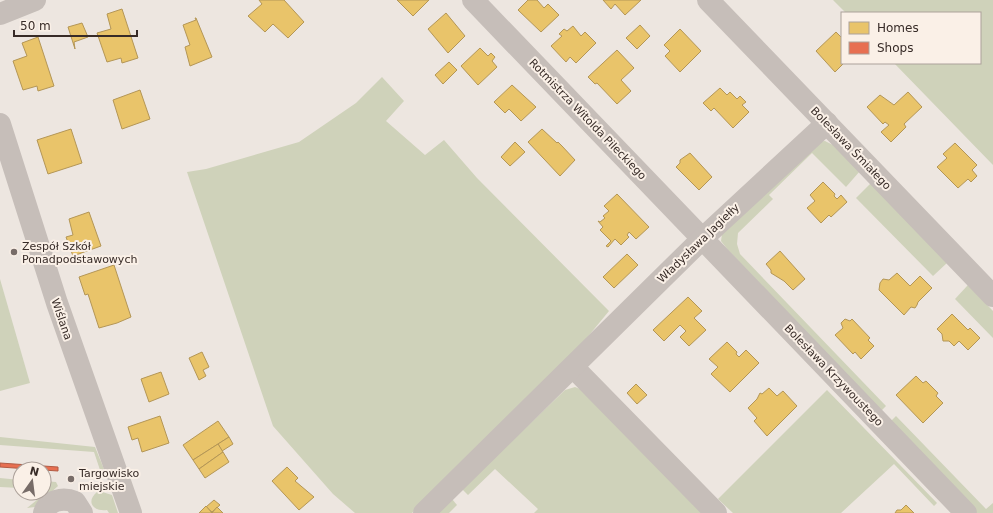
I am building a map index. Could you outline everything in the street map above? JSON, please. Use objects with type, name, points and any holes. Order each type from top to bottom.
[{"type":"street","points":[[0,14],[35,0]]},
{"type":"street","name":"Rotmistrza Witolda Pileckiego","points":[[474,0],[703,238]]},
{"type":"street","name":"Bolesława Śmiałego","points":[[708,0],[993,296]]},
{"type":"street","name":"Władysława Jagiełły","points":[[424,513],[703,238],[827,123]]},
{"type":"street","name":"Wiślana","points":[[0,124],[57,304],[131,513]]},
{"type":"street","name":"Bolesława Krzywoustego","points":[[703,238],[966,513]]},
{"type":"street","points":[[573,366],[716,513]]},
{"type":"street","points":[[44,513],[51,504],[64,500],[75,502],[82,513]]},
{"type":"green space","points":[[833,0],[993,0],[993,165],[895,64],[981,64],[981,12],[845,12]]},
{"type":"green space","points":[[382,77],[404,101],[386,121],[425,155],[444,140],[477,178],[609,311],[581,345],[412,513],[355,513],[333,494],[273,426],[187,172],[206,169],[299,142],[356,103]]},
{"type":"green space","points":[[825,141],[835,146],[860,171],[846,187],[812,153],[769,195],[773,199],[738,233],[737,244],[740,254],[886,406],[880,412],[721,241],[722,234],[816,142]]},
{"type":"green space","points":[[871,183],[948,262],[933,276],[856,198]]},
{"type":"green space","points":[[0,279],[30,383],[0,391]]},
{"type":"green space","points":[[968,285],[993,311],[993,338],[955,299]]},
{"type":"green space","points":[[575,387],[580,389],[706,513],[534,513],[538,509],[495,469],[468,495],[462,489],[565,390]]},
{"type":"green space","points":[[827,390],[937,503],[934,506],[894,464],[841,513],[733,513],[718,499]]},
{"type":"green space","points":[[896,416],[986,509],[993,503],[993,513],[977,513],[890,422]]},
{"type":"green space","points":[[0,437],[95,447],[104,469],[100,470],[94,452],[0,445]]},
{"type":"green space","points":[[0,478],[12,479],[12,488],[0,487]]},
{"type":"green space","points":[[52,482],[56,482],[58,486],[52,491]]},
{"type":"green space","points":[[99,491],[112,495],[118,513],[109,513],[107,510],[98,509],[93,506],[91,503],[93,496]]},
{"type":"green space","points":[[452,499],[457,505],[449,513],[438,513]]},
{"type":"green space","points":[[36,501],[42,501],[35,507],[27,508]]},
{"type":"building: Homes","points":[[259,0],[284,0],[304,22],[288,38],[273,24],[265,32],[248,16],[262,4]]},
{"type":"building: Homes","points":[[397,0],[429,0],[413,16]]},
{"type":"building: Homes","points":[[528,0],[537,0],[544,8],[548,4],[559,15],[541,32],[518,10]]},
{"type":"building: Homes","points":[[603,0],[641,0],[625,15],[615,4],[611,9]]},
{"type":"building: Homes","points":[[122,9],[138,58],[122,63],[121,58],[107,62],[97,33],[111,29],[107,14]]},
{"type":"building: Homes","points":[[446,13],[465,36],[448,53],[428,29]]},
{"type":"building: Homes","points":[[196,18],[212,57],[190,66],[185,47],[190,45],[183,25],[196,20]]},
{"type":"building: Homes","points":[[82,23],[88,37],[74,42],[75,49],[68,27]]},
{"type":"building: Homes","points":[[640,25],[650,36],[637,49],[626,38]]},
{"type":"building: Homes","points":[[573,26],[581,36],[585,32],[596,43],[576,63],[570,57],[566,62],[551,46],[562,36],[559,34],[564,29],[567,31]]},
{"type":"building: Homes","points":[[680,29],[701,51],[680,72],[665,56],[670,51],[664,45]]},
{"type":"building: Homes","points":[[836,32],[841,37],[841,64],[843,64],[835,72],[816,51]]},
{"type":"building: Homes","points":[[38,37],[54,86],[38,91],[37,86],[23,90],[13,61],[27,56],[22,43]]},
{"type":"building: Homes","points":[[480,48],[488,56],[491,53],[495,57],[492,61],[497,67],[478,85],[461,66]]},
{"type":"building: Homes","points":[[617,50],[634,68],[621,80],[631,91],[617,104],[597,83],[595,84],[588,77]]},
{"type":"building: Homes","points":[[449,62],[457,70],[443,84],[435,75]]},
{"type":"building: Homes","points":[[512,85],[536,107],[521,121],[509,109],[505,113],[494,102]]},
{"type":"building: Homes","points":[[720,88],[727,95],[730,92],[737,99],[740,96],[746,102],[742,105],[749,112],[733,128],[714,108],[711,111],[703,103]]},
{"type":"building: Homes","points":[[140,90],[150,119],[122,129],[113,100]]},
{"type":"building: Homes","points":[[908,92],[922,107],[904,124],[906,127],[891,142],[881,132],[889,125],[885,122],[883,124],[867,107],[880,95],[894,105]]},
{"type":"building: Homes","points":[[71,129],[82,163],[48,174],[37,140]]},
{"type":"building: Homes","points":[[542,129],[557,143],[558,142],[575,160],[560,176],[528,142]]},
{"type":"building: Homes","points":[[515,142],[525,152],[510,166],[501,157]]},
{"type":"building: Homes","points":[[955,143],[977,165],[972,170],[977,176],[971,182],[968,179],[958,188],[937,167],[947,158],[943,154]]},
{"type":"building: Homes","points":[[690,153],[712,177],[699,190],[676,167],[680,163],[680,160]]},
{"type":"building: Homes","points":[[823,182],[835,194],[834,196],[837,199],[841,195],[847,202],[831,217],[829,215],[821,223],[807,208],[815,201],[810,195]]},
{"type":"building: Homes","points":[[617,194],[649,227],[636,239],[629,232],[627,235],[629,237],[621,245],[615,239],[608,247],[606,246],[611,241],[600,230],[603,227],[598,221],[600,222],[605,218],[603,216],[609,211],[604,206]]},
{"type":"building: Homes","points":[[89,212],[101,246],[73,256],[66,237],[73,235],[69,219]]},
{"type":"building: Homes","points":[[780,251],[805,279],[793,290],[784,281],[771,273],[771,270],[766,264]]},
{"type":"building: Homes","points":[[627,254],[638,265],[614,288],[603,277]]},
{"type":"building: Homes","points":[[114,265],[131,317],[99,328],[88,294],[85,295],[79,277]]},
{"type":"building: Homes","points":[[897,273],[910,286],[920,276],[932,288],[918,302],[915,308],[911,307],[904,315],[879,290],[880,283],[883,279],[889,280]]},
{"type":"building: Homes","points":[[688,297],[702,311],[694,318],[706,330],[689,346],[680,337],[686,331],[680,325],[664,341],[653,330]]},
{"type":"building: Homes","points":[[952,314],[968,330],[970,328],[980,338],[968,350],[959,341],[954,346],[949,341],[943,341],[942,334],[937,329]]},
{"type":"building: Homes","points":[[845,319],[850,321],[852,319],[870,338],[868,340],[874,346],[861,359],[855,352],[853,354],[835,335],[843,328],[841,323]]},
{"type":"building: Homes","points":[[727,342],[737,352],[736,354],[739,357],[746,350],[759,363],[730,392],[711,374],[718,367],[709,359]]},
{"type":"building: Homes","points":[[202,352],[209,367],[203,370],[206,376],[199,380],[189,358]]},
{"type":"building: Homes","points":[[161,372],[169,394],[149,402],[141,379]]},
{"type":"building: Homes","points":[[916,376],[923,383],[926,381],[938,393],[936,396],[943,403],[923,423],[896,395]]},
{"type":"building: Homes","points":[[636,384],[647,395],[637,404],[627,393]]},
{"type":"building: Homes","points":[[769,388],[777,396],[783,391],[797,406],[767,436],[754,421],[757,418],[748,408],[757,399],[760,393],[762,394]]},
{"type":"building: Homes","points":[[160,416],[169,443],[142,452],[138,438],[132,440],[128,427]]},
{"type":"building: Homes","points":[[218,421],[229,437],[193,460],[183,445]]},
{"type":"building: Homes","points":[[229,437],[233,444],[222,451],[218,444]]},
{"type":"building: Homes","points":[[218,444],[223,452],[199,469],[193,460]]},
{"type":"building: Homes","points":[[223,452],[229,462],[205,478],[199,469]]},
{"type":"building: Homes","points":[[287,467],[298,478],[295,481],[314,497],[299,510],[272,481]]},
{"type":"building: Homes","points":[[214,500],[220,505],[212,512],[206,507]]},
{"type":"building: Homes","points":[[906,505],[914,513],[895,513],[897,510],[901,510]]},
{"type":"building: Homes","points":[[206,506],[212,513],[199,513]]},
{"type":"building: Homes","points":[[217,507],[223,513],[212,513]]},
{"type":"building: Shops","points":[[0,463],[12,464],[12,468],[0,467]]},
{"type":"building: Shops","points":[[52,467],[58,467],[58,471],[52,471]]},
{"type":"place","name":"Zespół Szkół Ponadpodstawowych","points":[[14,252]]},
{"type":"place","name":"Targowisko miejskie","points":[[71,479]]}]
